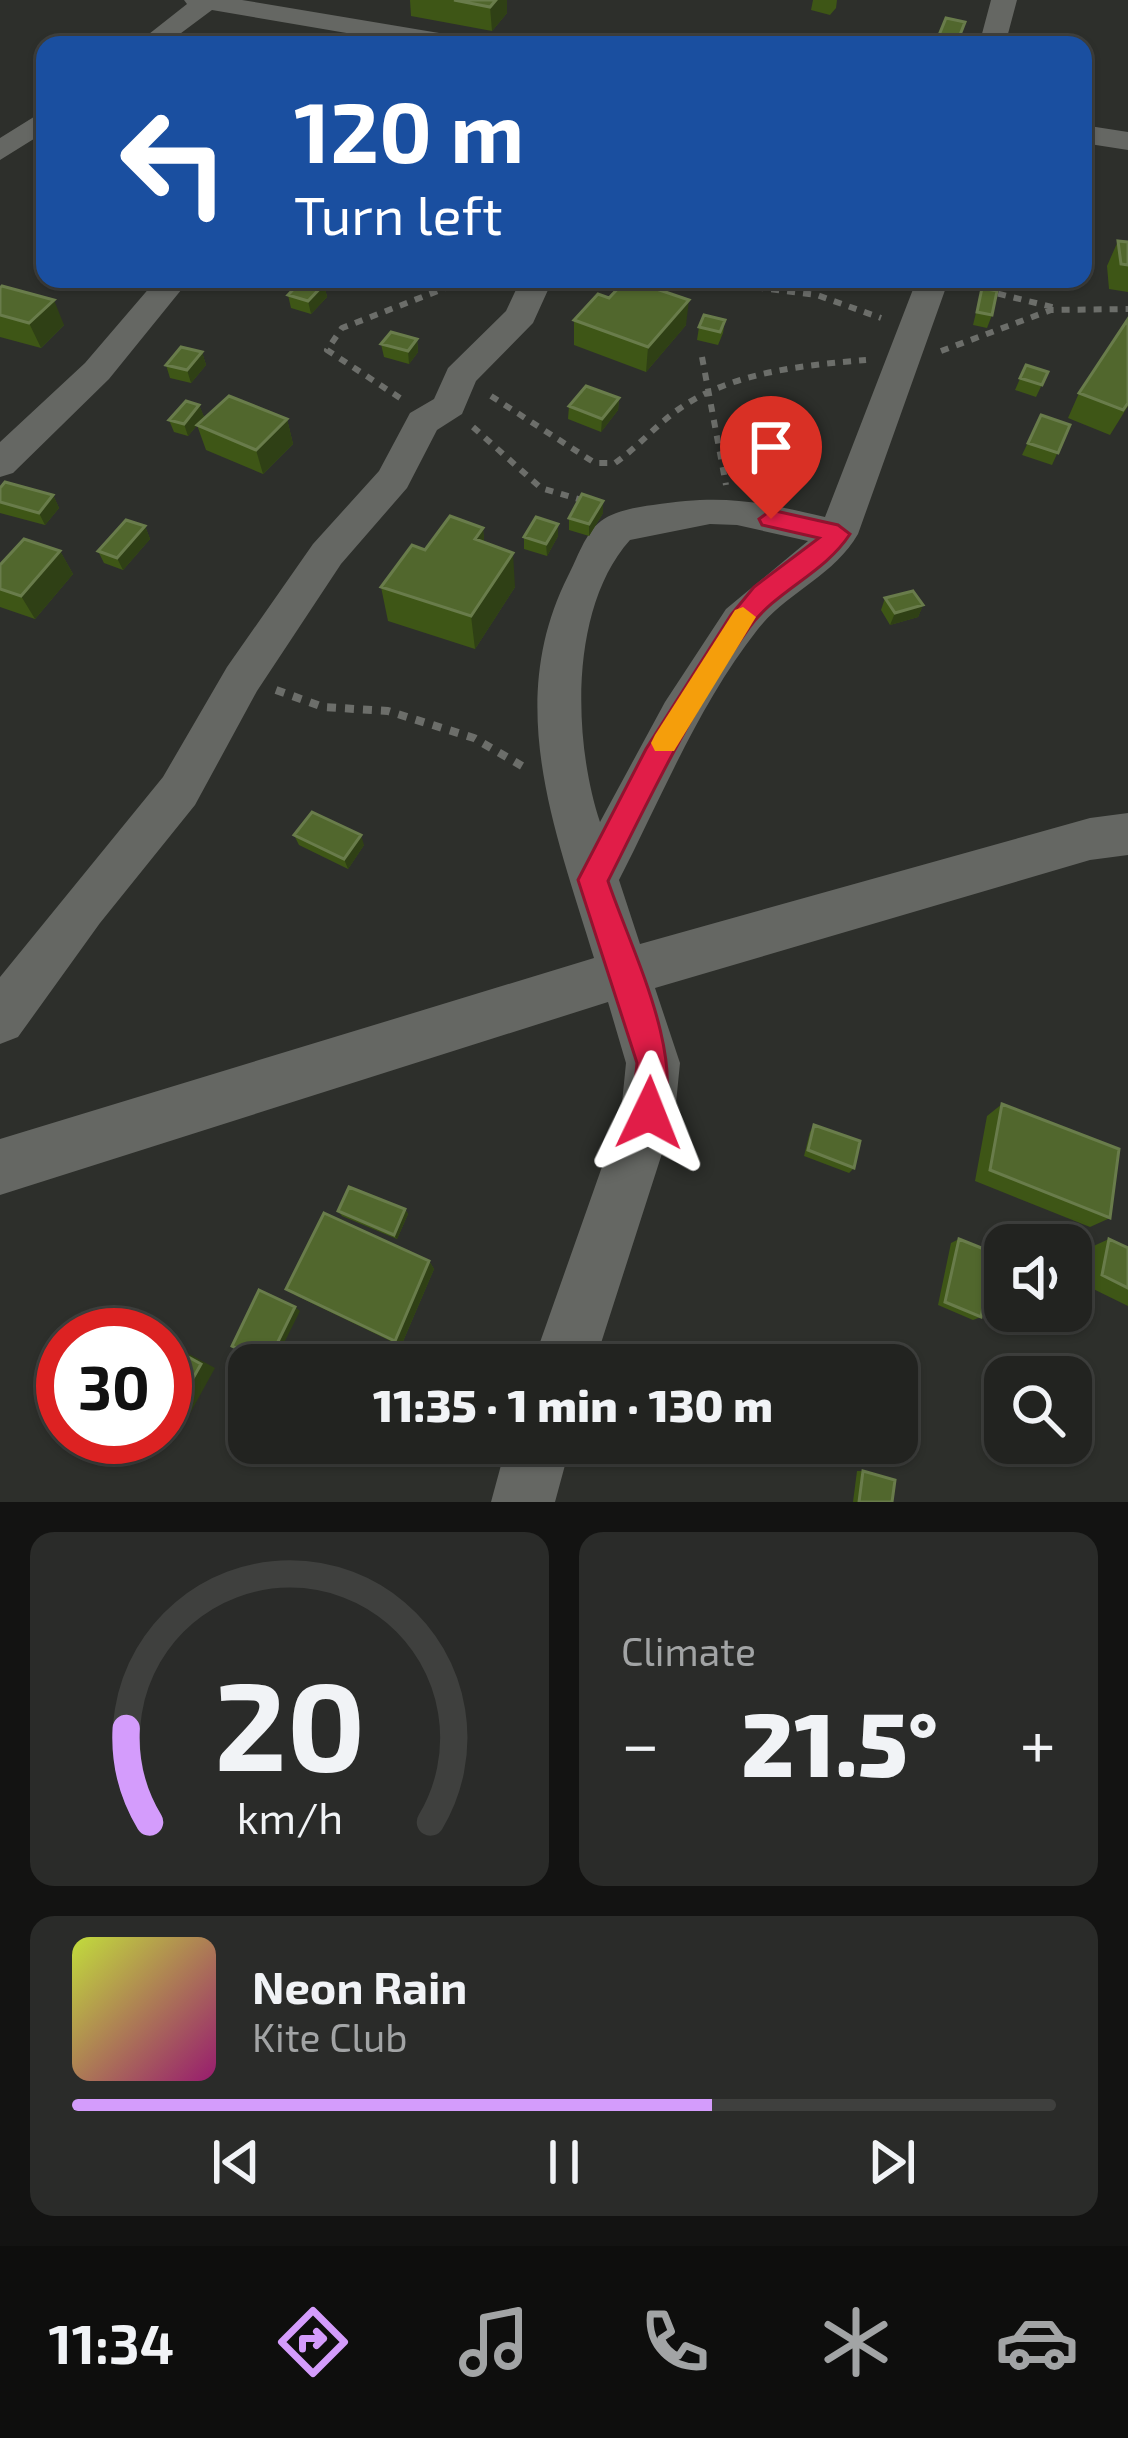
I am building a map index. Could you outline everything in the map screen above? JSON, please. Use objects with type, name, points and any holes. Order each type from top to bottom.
[{"type":"street","points":[[994,36],[1004,0]]},
{"type":"street","points":[[160,36],[205,1],[410,36]]},
{"type":"street","points":[[0,151],[36,125]]},
{"type":"street","points":[[1092,135],[1128,141]]},
{"type":"street","points":[[0,464],[97,371],[166,288]]},
{"type":"street","points":[[0,1019],[82,907],[179,791],[242,679],[327,554],[394,479],[423,422],[448,406],[460,376],[521,316],[533,288]]},
{"type":"street","points":[[593,880],[656,758],[740,622],[763,594],[808,564],[838,534],[930,288]]},
{"type":"street","points":[[569,1344],[649,1113],[653,1063],[566,790],[557,726],[571,610],[605,542],[616,530],[639,521],[710,510],[737,511],[838,534]]},
{"type":"street","points":[[0,1167],[626,972],[1090,838],[1128,834]]},
{"type":"street","points":[[523,1502],[533,1464]]},
{"type":"path","points":[[750,288],[818,295],[912,344]]},
{"type":"path","points":[[971,288],[1093,313],[1128,309]]},
{"type":"path","points":[[460,376],[595,463],[616,463],[686,404],[712,393],[811,364],[912,344],[974,345],[1056,308]]},
{"type":"path","points":[[702,357],[712,393],[722,476],[737,511]]},
{"type":"path","points":[[242,679],[323,706],[388,711],[474,738],[566,790]]},
{"type":"building","points":[[454,0],[496,0],[490,7]]},
{"type":"building","points":[[946,18],[965,22],[960,36],[939,36]]},
{"type":"building","points":[[1118,241],[1128,242],[1128,265],[1121,264]]},
{"type":"building","points":[[2,286],[54,300],[29,323],[0,315]]},
{"type":"building","points":[[295,288],[320,288],[308,301],[288,295]]},
{"type":"building","points":[[618,288],[654,288],[689,300],[648,347],[574,320],[598,294],[609,298]]},
{"type":"building","points":[[982,288],[997,291],[992,315],[977,312]]},
{"type":"building","points":[[704,315],[725,320],[720,332],[699,327]]},
{"type":"building","points":[[1128,319],[1128,403],[1123,410],[1079,393]]},
{"type":"building","points":[[391,332],[417,339],[408,351],[381,344]]},
{"type":"building","points":[[181,347],[202,352],[187,370],[166,365]]},
{"type":"building","points":[[1026,365],[1048,372],[1042,385],[1020,378]]},
{"type":"building","points":[[586,386],[619,398],[602,419],[569,406]]},
{"type":"building","points":[[229,396],[287,419],[256,450],[197,425]]},
{"type":"building","points":[[186,401],[199,405],[184,424],[169,420]]},
{"type":"building","points":[[1041,415],[1070,425],[1058,453],[1028,443]]},
{"type":"building","points":[[5,482],[53,495],[39,513],[0,502]]},
{"type":"building","points":[[582,494],[603,501],[589,524],[569,518]]},
{"type":"building","points":[[450,516],[483,528],[475,539],[513,553],[471,616],[381,587],[412,545],[425,550]]},
{"type":"building","points":[[536,517],[558,524],[546,544],[524,537]]},
{"type":"building","points":[[126,520],[145,526],[117,558],[98,551]]},
{"type":"building","points":[[24,539],[60,551],[21,596],[0,589],[0,565]]},
{"type":"building","points":[[913,591],[923,605],[895,613],[885,598]]},
{"type":"building","points":[[312,812],[361,835],[344,859],[294,835]]},
{"type":"building","points":[[1002,1104],[1119,1149],[1110,1218],[990,1170]]},
{"type":"building","points":[[814,1125],[860,1141],[854,1168],[808,1150]]},
{"type":"building","points":[[349,1187],[405,1209],[394,1235],[338,1211]]},
{"type":"building","points":[[324,1213],[429,1261],[395,1341],[286,1289]]},
{"type":"building","points":[[959,1239],[984,1249],[981,1317],[945,1302]]},
{"type":"building","points":[[1109,1239],[1128,1248],[1128,1288],[1102,1275]]},
{"type":"building","points":[[259,1290],[295,1307],[277,1344],[233,1344]]},
{"type":"building","points":[[192,1359],[201,1364],[192,1380]]},
{"type":"building","points":[[863,1471],[895,1480],[892,1502],[859,1502]]},
{"type":"slow traffic","points":[[665,743],[743,617]]},
{"type":"route","points":[[649,1113],[653,1063],[593,880],[656,758],[740,622],[763,594],[808,564],[838,534],[771,519]]}]
